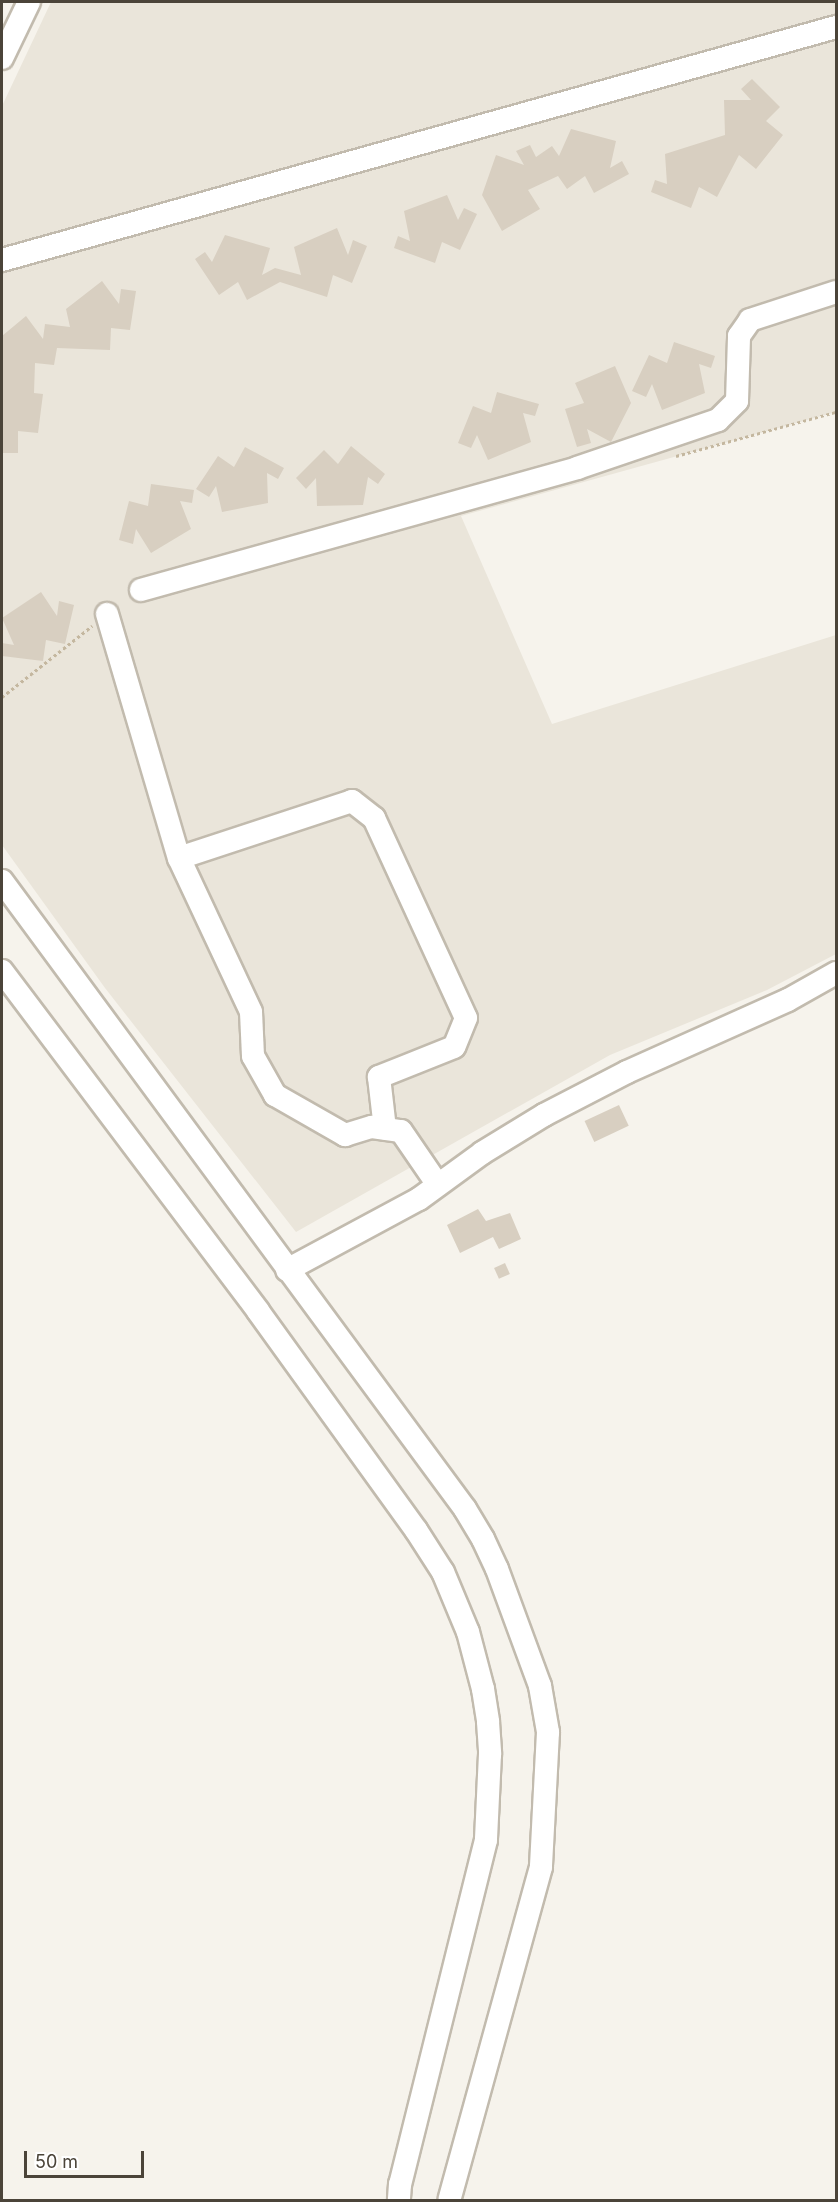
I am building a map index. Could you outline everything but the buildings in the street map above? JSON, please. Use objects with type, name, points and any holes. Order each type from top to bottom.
[{"type":"street","points":[[2,58],[29,2]]},
{"type":"street","points":[[2,260],[837,27]]},
{"type":"street","points":[[141,590],[577,468],[718,420],[737,401],[739,336],[750,320],[837,292]]},
{"type":"street","points":[[107,614],[179,858],[251,1011],[253,1056],[275,1095],[345,1135],[372,1127],[400,1131],[438,1185]]},
{"type":"street","points":[[179,858],[352,801],[374,818],[466,1018],[454,1047],[379,1077],[385,1129]]},
{"type":"street","points":[[2,881],[465,1509],[483,1539],[528,1654],[546,1709],[547,1743],[541,1867],[449,2200]]},
{"type":"street","points":[[2,971],[258,1311],[416,1530],[443,1572],[468,1632],[483,1689],[488,1722],[490,1754],[486,1840],[400,2184],[399,2200]]},
{"type":"street","points":[[287,1270],[419,1199],[482,1153],[544,1115],[627,1072],[788,1000],[837,973]]},
{"type":"shaded area","points":[[51,2],[836,2],[836,412],[461,516],[552,724],[836,635],[836,954],[767,990],[610,1055],[296,1232],[105,988],[2,845],[2,106]]}]
